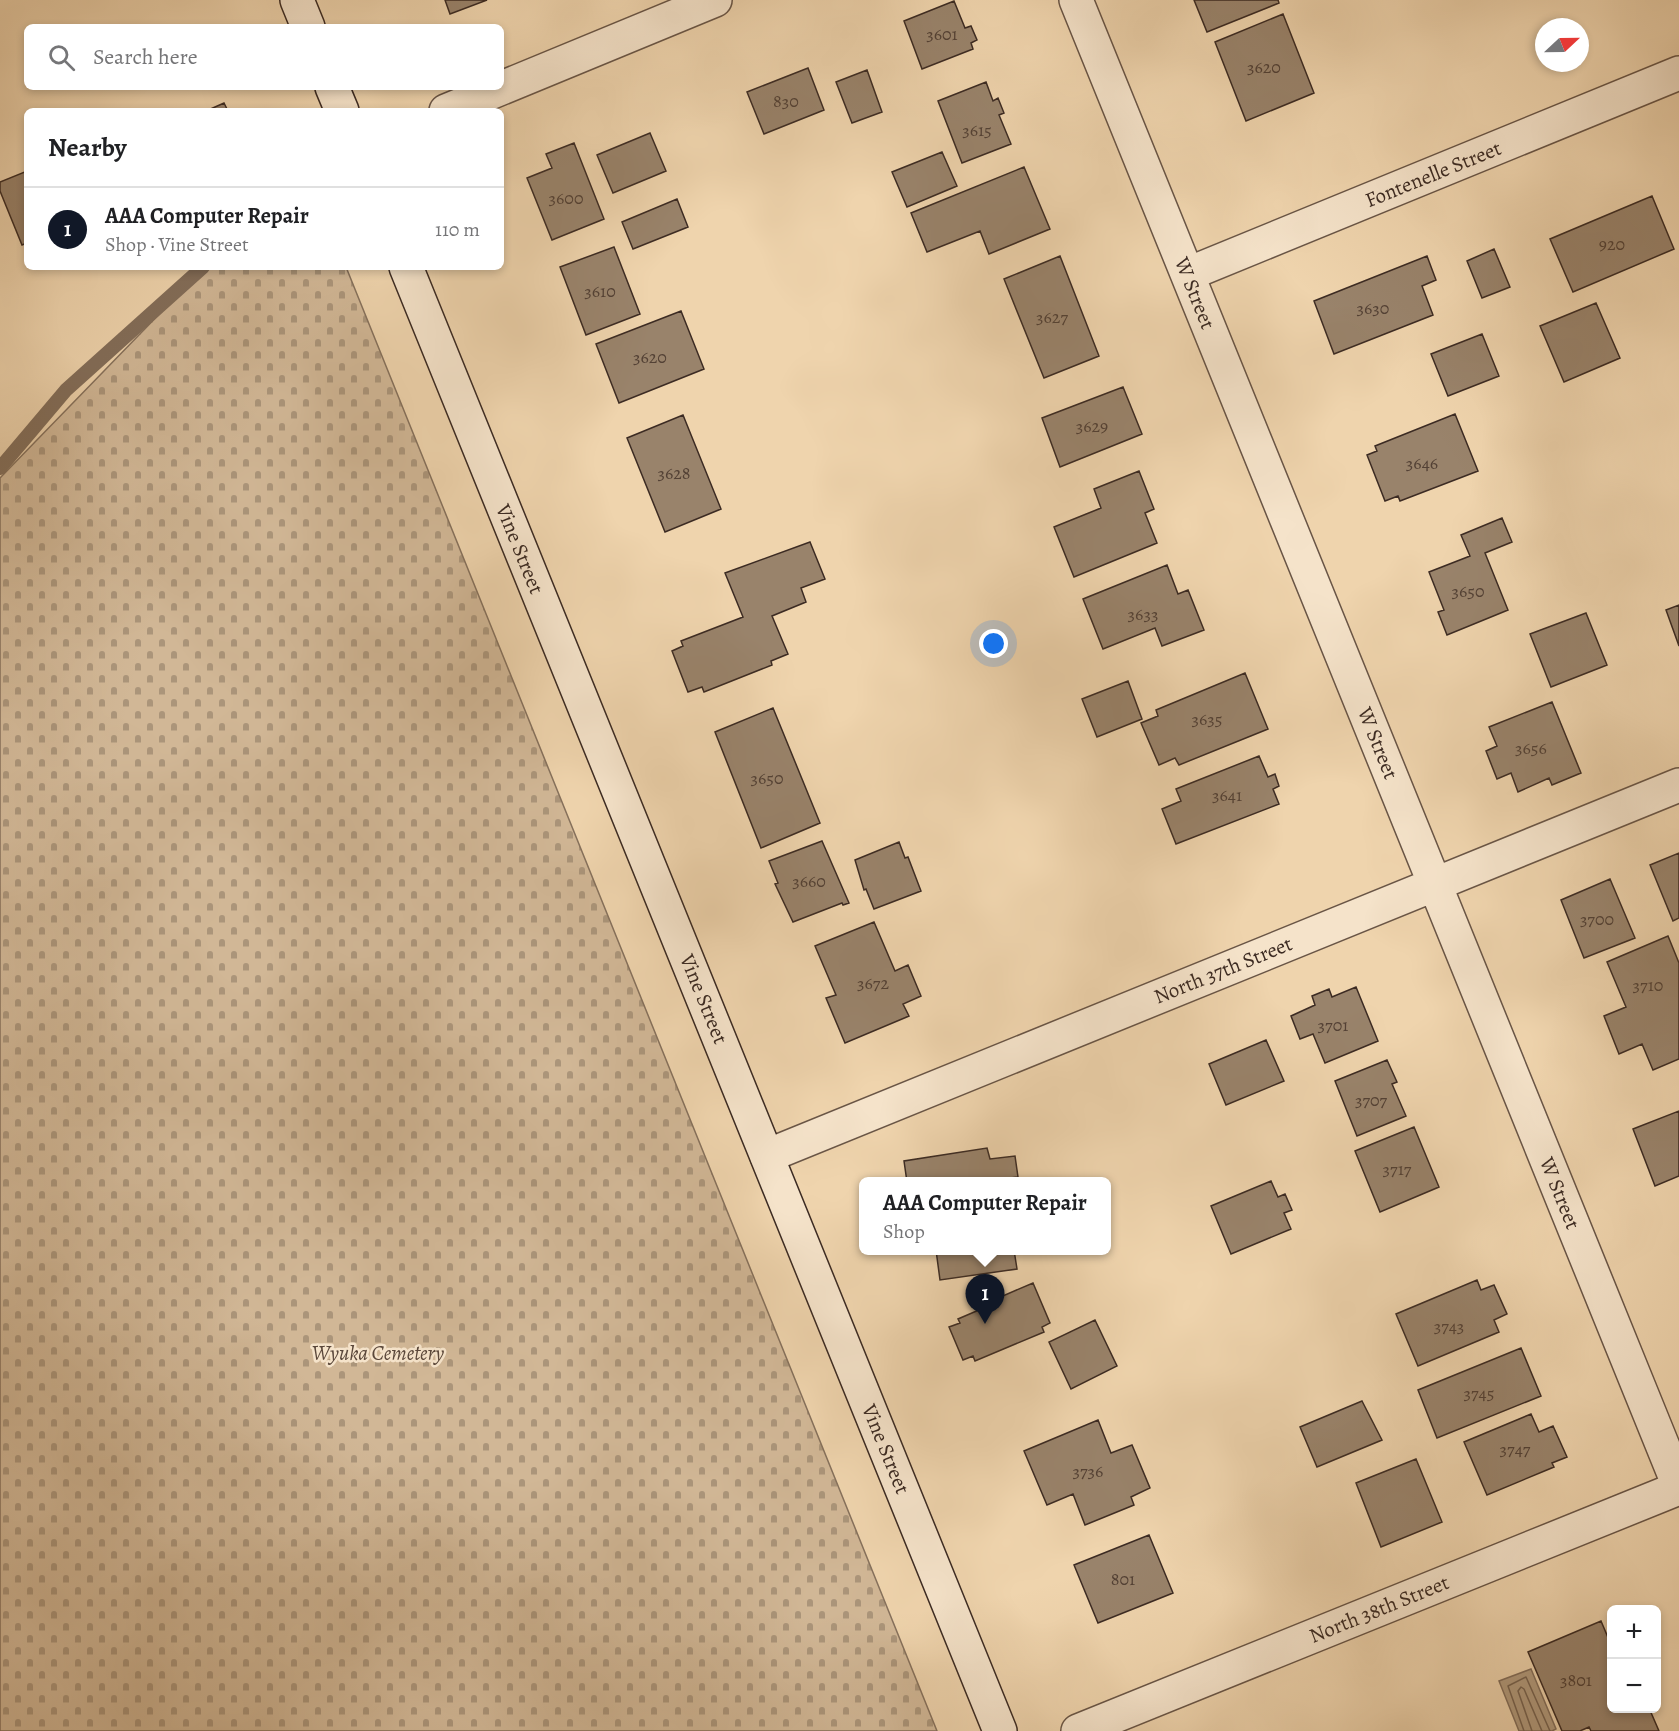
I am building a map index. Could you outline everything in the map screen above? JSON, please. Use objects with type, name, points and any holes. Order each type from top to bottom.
[{"type":"street","points":[[297,0],[307,24]]},
{"type":"street","points":[[504,87],[715,0]]},
{"type":"street","name":"W Street","points":[[1076,0],[1679,1487]]},
{"type":"street","name":"Fontenelle Street","points":[[1188,274],[1679,73]]},
{"type":"street","points":[[333,90],[341,108]]},
{"type":"street","points":[[453,108],[497,90]]},
{"type":"street","name":"Vine Street","points":[[407,270],[1000,1731]]},
{"type":"street","name":"North 37th Street","points":[[767,1156],[1679,786]]},
{"type":"street","name":"North 38th Street","points":[[1078,1731],[1679,1487]]},
{"type":"green space","name":"Wyuka Cemetery","points":[[202,270],[347,270],[937,1731],[0,1731],[0,478]]},
{"type":"water","points":[[1531,1669],[1556,1729],[1552,1731],[1519,1731],[1499,1681]]},
{"type":"building","points":[[445,0],[487,0],[450,14]]},
{"type":"building","points":[[1194,0],[1278,0],[1279,3],[1207,32]]},
{"type":"building","points":[[954,1],[965,28],[971,26],[977,40],[971,43],[973,49],[922,69],[904,21]]},
{"type":"building","points":[[1283,14],[1314,93],[1246,121],[1215,42]]},
{"type":"building","points":[[808,68],[824,110],[764,134],[747,92]]},
{"type":"building","points":[[867,70],[882,112],[852,123],[836,82]]},
{"type":"building","points":[[986,82],[993,101],[998,98],[1004,113],[999,115],[1011,144],[962,163],[938,101]]},
{"type":"building","points":[[224,103],[226,108],[213,108]]},
{"type":"building","points":[[650,133],[666,171],[613,193],[597,155]]},
{"type":"building","points":[[574,143],[604,219],[552,240],[527,178],[552,168],[546,154]]},
{"type":"building","points":[[942,152],[957,186],[907,207],[892,172]]},
{"type":"building","points":[[1024,167],[1050,229],[989,254],[980,231],[927,252],[911,213]]},
{"type":"building","points":[[24,172],[24,244],[22,245],[0,191],[0,182]]},
{"type":"building","points":[[1652,196],[1674,249],[1573,292],[1550,239]]},
{"type":"building","points":[[677,199],[688,227],[633,249],[622,222]]},
{"type":"building","points":[[614,247],[640,314],[586,335],[560,267]]},
{"type":"building","points":[[1494,249],[1510,287],[1482,298],[1467,261]]},
{"type":"building","points":[[1060,256],[1099,356],[1044,378],[1004,279]]},
{"type":"building","points":[[1427,256],[1436,280],[1422,286],[1433,315],[1334,354],[1314,301]]},
{"type":"building","points":[[1596,303],[1620,358],[1564,382],[1540,326]]},
{"type":"building","points":[[681,311],[704,369],[619,403],[596,344]]},
{"type":"building","points":[[1482,334],[1499,376],[1448,396],[1431,354]]},
{"type":"building","points":[[1123,387],[1142,434],[1060,467],[1042,418]]},
{"type":"building","points":[[1455,414],[1478,471],[1400,501],[1398,496],[1385,501],[1367,455],[1377,451],[1375,446]]},
{"type":"building","points":[[683,415],[721,509],[665,532],[627,438]]},
{"type":"building","points":[[1139,471],[1154,509],[1145,513],[1157,543],[1074,577],[1054,527],[1101,508],[1094,489]]},
{"type":"building","points":[[1502,518],[1512,542],[1485,553],[1508,610],[1447,635],[1438,612],[1444,610],[1429,572],[1470,556],[1461,535]]},
{"type":"building","points":[[810,542],[825,579],[801,588],[806,602],[772,616],[788,654],[771,661],[772,665],[704,692],[702,687],[688,692],[672,651],[683,646],[681,641],[743,617],[725,573]]},
{"type":"building","points":[[1167,565],[1178,594],[1188,590],[1204,630],[1162,646],[1155,628],[1103,649],[1083,599]]},
{"type":"building","points":[[1679,605],[1679,646],[1666,610]]},
{"type":"building","points":[[1586,613],[1607,665],[1551,687],[1530,634]]},
{"type":"building","points":[[1245,673],[1268,729],[1179,765],[1175,758],[1159,765],[1141,723],[1158,716],[1156,710]]},
{"type":"building","points":[[1128,681],[1142,719],[1097,737],[1082,699]]},
{"type":"building","points":[[1552,702],[1581,773],[1552,785],[1549,778],[1518,792],[1511,773],[1497,779],[1486,751],[1497,746],[1489,727]]},
{"type":"building","points":[[773,708],[820,823],[761,848],[715,732]]},
{"type":"building","points":[[1259,756],[1268,777],[1275,774],[1279,786],[1273,789],[1279,804],[1176,844],[1162,809],[1181,801],[1176,789]]},
{"type":"building","points":[[822,841],[849,903],[843,905],[842,903],[793,922],[775,884],[778,883],[769,861]]},
{"type":"building","points":[[899,842],[905,858],[908,857],[921,891],[874,909],[866,889],[864,890],[855,860]]},
{"type":"building","points":[[1679,853],[1679,918],[1673,921],[1650,865]]},
{"type":"building","points":[[1610,879],[1635,938],[1584,958],[1561,900]]},
{"type":"building","points":[[874,922],[895,971],[908,965],[921,996],[903,1004],[909,1016],[845,1043],[826,998],[836,995],[815,946]]},
{"type":"building","points":[[1668,936],[1679,963],[1679,1059],[1653,1070],[1642,1044],[1619,1054],[1604,1016],[1626,1007],[1607,962]]},
{"type":"building","points":[[1356,987],[1378,1041],[1325,1063],[1313,1034],[1300,1039],[1291,1016],[1315,1005],[1312,996],[1329,989],[1332,997]]},
{"type":"building","points":[[1266,1040],[1284,1081],[1226,1105],[1209,1064]]},
{"type":"building","points":[[1387,1060],[1397,1082],[1392,1084],[1406,1116],[1357,1136],[1335,1081]]},
{"type":"building","points":[[1679,1111],[1679,1176],[1655,1186],[1633,1129]]},
{"type":"building","points":[[1414,1127],[1439,1187],[1380,1212],[1355,1151]]},
{"type":"building","points":[[987,1148],[990,1159],[1015,1156],[1018,1177],[906,1177],[904,1161]]},
{"type":"building","points":[[1271,1181],[1278,1197],[1285,1194],[1292,1210],[1284,1213],[1291,1229],[1231,1254],[1211,1206]]},
{"type":"building","points":[[937,1255],[1015,1255],[1017,1269],[940,1280]]},
{"type":"building","points":[[1477,1280],[1481,1290],[1494,1285],[1507,1314],[1494,1320],[1499,1332],[1418,1366],[1396,1314]]},
{"type":"building","points":[[1033,1283],[1050,1323],[1042,1327],[1044,1332],[975,1361],[973,1356],[963,1360],[949,1327],[960,1323],[958,1319],[1000,1301],[998,1298]]},
{"type":"building","points":[[1095,1320],[1117,1366],[1071,1389],[1049,1342]]},
{"type":"building","points":[[1521,1348],[1541,1396],[1437,1438],[1418,1390]]},
{"type":"building","points":[[1362,1401],[1382,1440],[1317,1467],[1300,1427]]},
{"type":"building","points":[[1531,1414],[1539,1432],[1553,1426],[1567,1457],[1552,1463],[1554,1467],[1487,1495],[1464,1442]]},
{"type":"building","points":[[1098,1420],[1111,1453],[1132,1445],[1150,1488],[1131,1497],[1134,1505],[1085,1525],[1073,1494],[1047,1505],[1024,1451]]},
{"type":"building","points":[[1416,1459],[1442,1522],[1381,1547],[1356,1483]]},
{"type":"building","points":[[1149,1535],[1173,1593],[1098,1623],[1074,1565]]},
{"type":"building","points":[[1601,1621],[1607,1635],[1607,1713],[1651,1713],[1659,1731],[1591,1731],[1589,1727],[1580,1731],[1562,1731],[1528,1652]]},
{"type":"waterway","points":[[0,468],[66,390],[200,270]]},
{"type":"place","name":"AAA Computer Repair","points":[[985,1324]]}]
